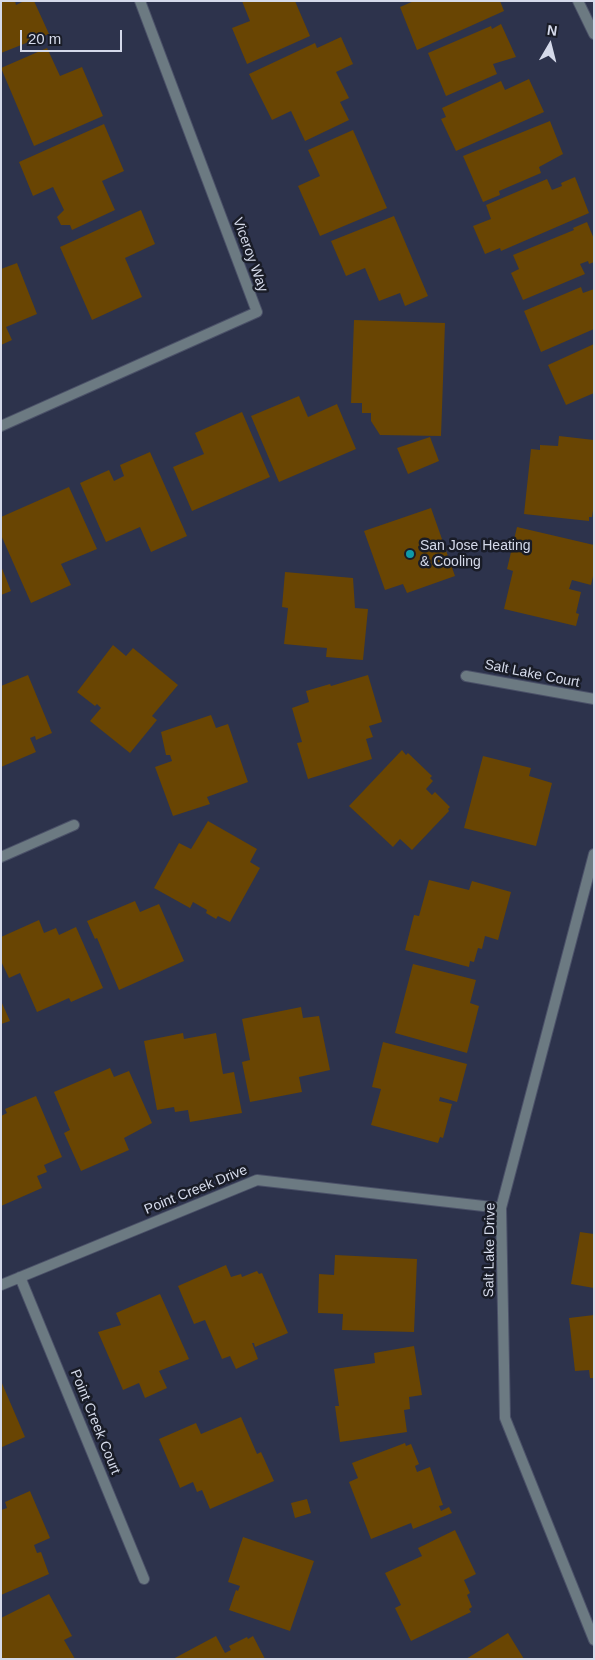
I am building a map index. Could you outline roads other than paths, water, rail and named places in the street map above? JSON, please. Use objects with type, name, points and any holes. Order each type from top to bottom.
[{"type":"street","name":"Viceroy Way","points":[[1,426],[257,312],[140,1]]},
{"type":"street","points":[[578,1],[594,34]]},
{"type":"street","name":"Salt Lake Court","points":[[466,676],[594,699]]},
{"type":"street","points":[[1,857],[74,826]]},
{"type":"street","name":"Salt Lake Drive","points":[[594,854],[501,1208],[505,1418],[594,1640]]},
{"type":"street","name":"Point Creek Drive","points":[[1,1285],[258,1180],[501,1208]]},
{"type":"street","name":"Point Creek Court","points":[[20,1276],[144,1579]]},
{"type":"place","name":"San Jose Heating & Cooling","points":[[410,554]]}]
